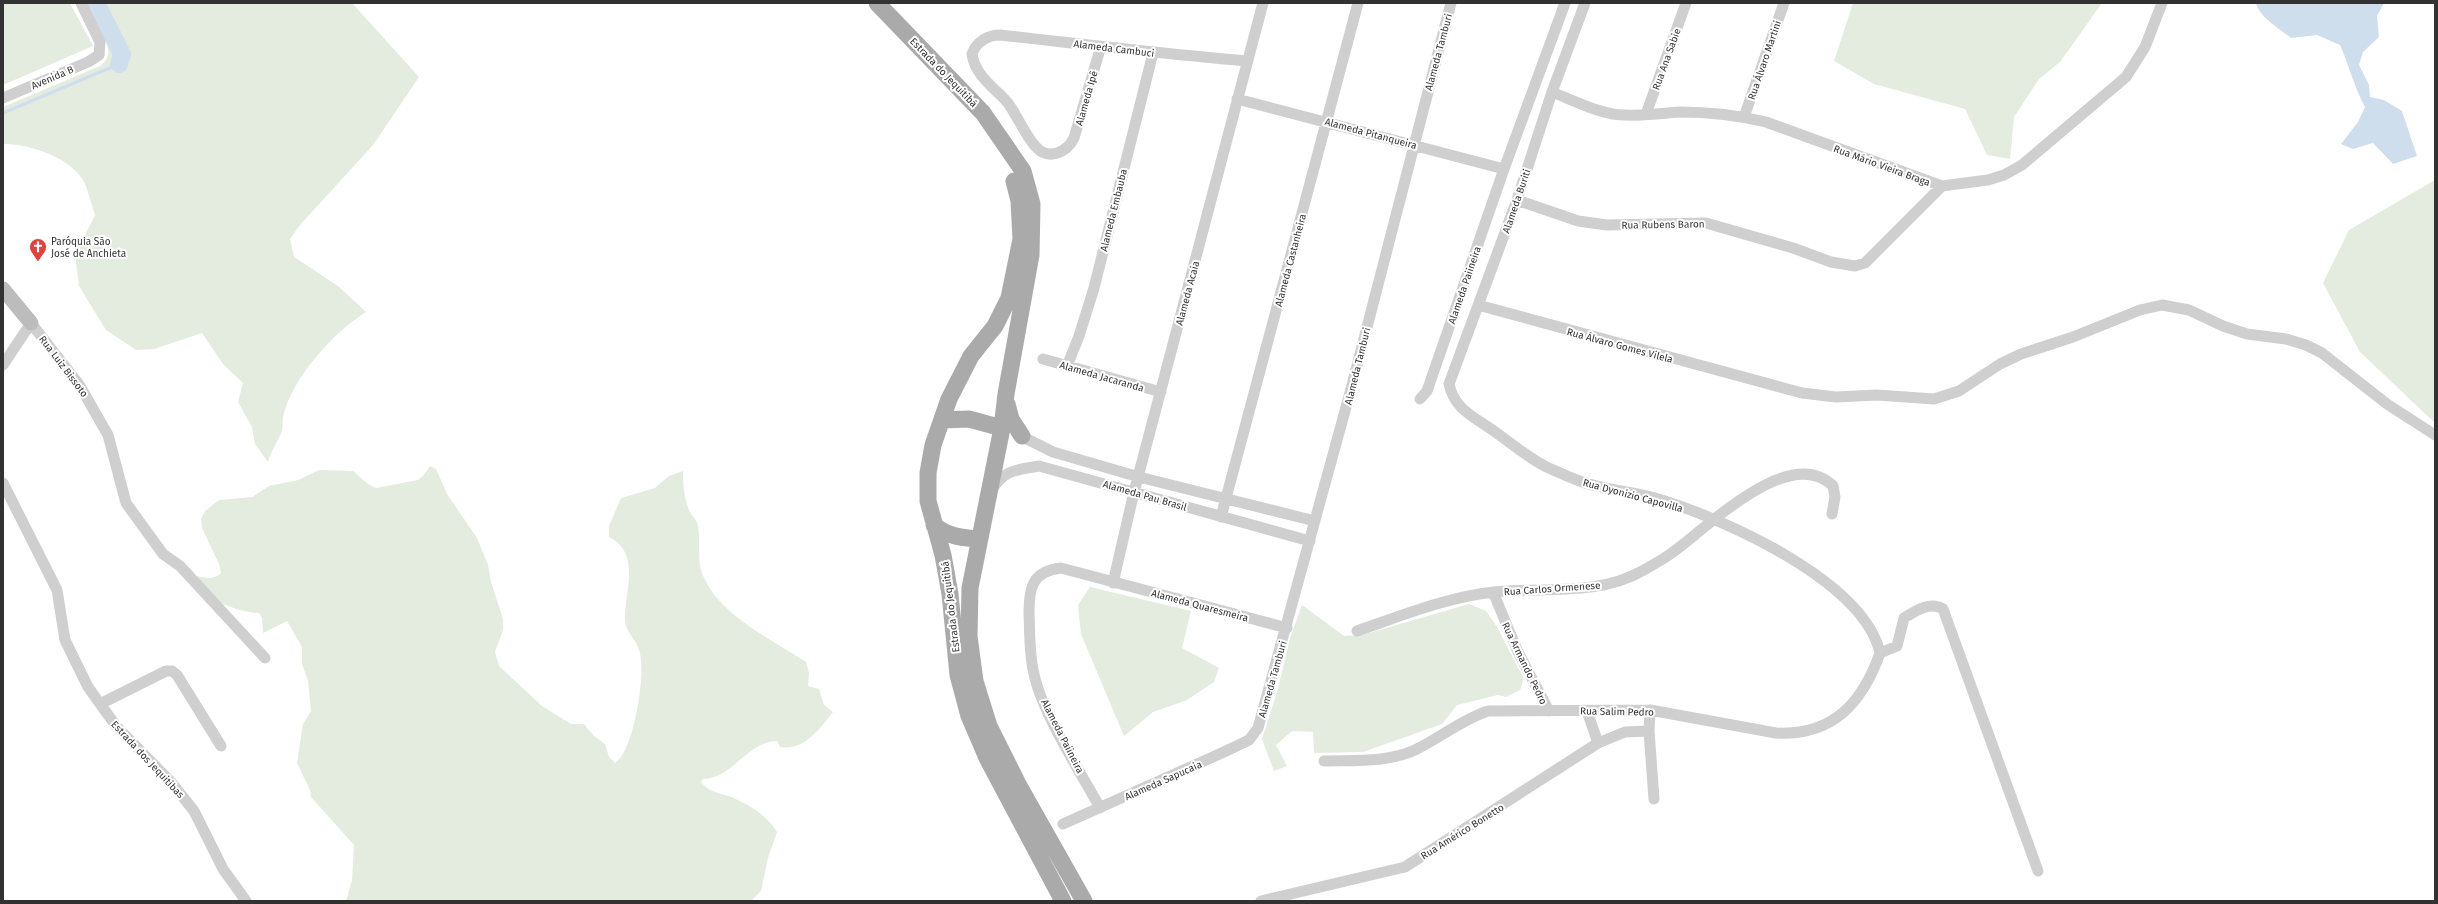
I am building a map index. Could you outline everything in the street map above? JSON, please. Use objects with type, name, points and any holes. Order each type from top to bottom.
[{"type":"main road","name":"Estrada do Jequitibá","points":[[877,3],[978,107],[1023,171],[1032,204],[1031,255],[1006,394],[1002,428],[970,588],[969,636],[975,681],[989,726],[1015,779],[1084,901]]},
{"type":"main road","name":"Estrada do Jequitibá","points":[[1005,146],[1019,201],[1021,239],[1014,277],[1002,312],[995,326],[970,356],[955,386],[933,445],[928,473],[928,501],[943,555],[950,594],[958,675],[969,716],[991,765],[1063,901]]},
{"type":"main road","points":[[1006,394],[1011,419],[1022,436]]},
{"type":"main road","points":[[942,420],[969,419],[1002,428]]},
{"type":"main road","points":[[934,525],[942,532],[954,537],[980,539]]},
{"type":"street","name":"Avenida B","points":[[3,98],[88,62],[99,54],[100,42],[81,3]]},
{"type":"street","name":"Alameda Acaia","points":[[1113,583],[1134,492],[1263,3]]},
{"type":"street","name":"Alameda Castanheira","points":[[1221,517],[1358,3]]},
{"type":"street","name":"Alameda Tamburi","points":[[1258,728],[1287,628],[1451,3]]},
{"type":"street","name":"Alameda Paiineira","points":[[1420,399],[1427,391],[1504,169],[1565,3]]},
{"type":"street","name":"Alameda Buriti","points":[[1452,398],[1449,384],[1517,200],[1552,92],[1584,3]]},
{"type":"street","name":"Rua Ana Sabie","points":[[1646,114],[1686,3]]},
{"type":"street","name":"Rua Álvaro Martini","points":[[1744,117],[1784,3]]},
{"type":"street","name":"Rua Mário Vieira Braga","points":[[1552,92],[1603,111],[1624,115],[1703,113],[1744,117],[1766,122],[1942,186],[1988,180],[2004,175],[2054,139],[2126,77],[2145,47],[2162,3]]},
{"type":"street","name":"Alameda Cambuci","points":[[1067,149],[1059,153],[1051,154],[1036,148],[1008,103],[977,71],[972,54],[982,41],[994,35],[1000,35],[1153,53],[1247,61]]},
{"type":"street","name":"Alameda Ipê","points":[[1067,149],[1074,138],[1101,46]]},
{"type":"street","name":"Alameda Embauba","points":[[1067,366],[1079,336],[1094,288],[1153,53]]},
{"type":"street","name":"Alameda Pitanqueira","points":[[1237,100],[1327,122],[1504,169]]},
{"type":"street","name":"Rua Rubens Baron","points":[[1517,200],[1578,221],[1607,225],[1706,223],[1793,248],[1831,262],[1855,266],[1865,263],[1942,186]]},
{"type":"street","name":"Rua Luiz Bissoto","points":[[3,289],[80,386],[105,428],[118,466],[126,504],[163,554],[180,566],[265,658]]},
{"type":"street","name":"Rua Álvaro Gomes Vilela","points":[[1478,305],[1763,384],[1802,393],[1825,396],[1877,395],[1934,399],[1959,391],[2000,364],[2021,354],[2073,337],[2140,310],[2162,304],[2189,310],[2223,326],[2247,334],[2286,339],[2306,345],[2322,353],[2387,404],[2435,436]]},
{"type":"street","points":[[3,365],[31,323]]},
{"type":"street","name":"Alameda Jacaranda","points":[[1043,359],[1161,392]]},
{"type":"street","name":"Rua Dyonizio Capovilla","points":[[1452,398],[1464,410],[1549,468],[1585,483],[1663,500],[1716,519],[1745,533],[1829,585],[1859,613],[1871,630],[1880,653]]},
{"type":"street","name":"Alameda Pau Brasil","points":[[1002,428],[1022,436],[1045,449],[1139,477],[1226,500],[1315,521]]},
{"type":"street","points":[[1039,466],[1045,449]]},
{"type":"street","name":"Alameda Pau Brasil","points":[[988,494],[1000,478],[1010,471],[1039,466],[1310,541]]},
{"type":"street","name":"Rua Carlos Ormenese","points":[[1357,630],[1456,599],[1493,592],[1604,585],[1640,573],[1673,553],[1756,489],[1779,479],[1805,475],[1826,479],[1833,486],[1834,497],[1832,514]]},
{"type":"street","name":"Estrada dos Jequitibas","points":[[3,483],[57,590],[65,640],[88,687],[116,726],[171,782],[194,811],[223,869],[246,901]]},
{"type":"street","name":"Alameda Paiineira","points":[[1100,808],[1050,716],[1034,675],[1030,645],[1029,596],[1035,579],[1040,574],[1052,568],[1060,568],[1113,583]]},
{"type":"street","name":"Alameda Quaresmeira","points":[[1113,583],[1287,628]]},
{"type":"street","name":"Rua Armando Pedro","points":[[1493,592],[1518,652],[1549,711]]},
{"type":"street","points":[[1880,653],[1897,646],[1904,618],[1917,610],[1927,607],[1934,606],[1943,609],[2038,871]]},
{"type":"street","name":"Rua Salim Pedro","points":[[1324,761],[1388,758],[1413,751],[1472,717],[1488,711],[1650,710],[1776,733],[1797,734],[1835,720],[1846,711],[1857,699],[1880,653]]},
{"type":"street","points":[[100,704],[166,671],[172,671],[177,675],[221,746]]},
{"type":"street","points":[[1650,710],[1649,731],[1654,799]]},
{"type":"street","points":[[1587,711],[1598,743]]},
{"type":"street","name":"Alameda Sapucaia","points":[[1063,824],[1249,740],[1258,728]]},
{"type":"street","name":"Rua Américo Bonetto","points":[[1261,901],[1405,867],[1598,743],[1625,732],[1649,731]]},
{"type":"shaded area","points":[[3,3],[70,3],[93,46],[3,85]]},
{"type":"shaded area","points":[[89,3],[352,3],[419,77],[373,145],[300,225],[290,239],[294,257],[338,286],[366,312],[341,331],[306,370],[289,399],[283,415],[282,431],[268,462],[255,444],[252,427],[238,402],[243,383],[223,364],[202,333],[154,349],[136,350],[106,330],[79,286],[75,255],[95,215],[84,182],[78,173],[60,159],[25,146],[3,144],[3,107],[100,66],[106,60],[108,56],[108,47]]},
{"type":"shaded area","points":[[1853,3],[2102,3],[2060,62],[2039,79],[2014,117],[2010,159],[1987,155],[1965,109],[1874,84],[1834,61]]},
{"type":"shaded area","points":[[2435,180],[2435,423],[2360,352],[2323,283],[2349,230]]},
{"type":"shaded area","points":[[430,466],[436,469],[447,494],[477,538],[488,565],[491,582],[503,619],[503,630],[495,652],[499,666],[542,706],[571,724],[584,724],[594,736],[605,744],[609,757],[615,763],[622,756],[633,728],[640,692],[641,660],[638,646],[625,624],[629,574],[628,563],[625,553],[619,544],[609,537],[609,526],[621,498],[655,488],[669,476],[683,471],[686,500],[690,512],[697,522],[700,567],[709,588],[732,613],[746,624],[806,662],[809,673],[808,686],[819,689],[824,705],[833,712],[817,731],[804,742],[789,747],[780,747],[777,741],[767,743],[748,753],[723,773],[703,779],[701,782],[711,790],[731,797],[751,807],[763,816],[777,832],[768,858],[761,891],[751,901],[346,901],[352,880],[354,845],[311,797],[310,790],[297,763],[303,724],[311,711],[308,681],[302,664],[302,647],[287,621],[263,633],[262,618],[259,613],[252,613],[237,609],[213,600],[199,590],[185,573],[199,577],[213,578],[221,573],[219,564],[202,528],[201,519],[205,511],[219,500],[252,497],[269,486],[298,480],[319,470],[353,471],[368,484],[376,488],[418,480]]},
{"type":"shaded area","points":[[1090,587],[1191,611],[1182,648],[1219,668],[1214,682],[1187,700],[1153,712],[1124,736],[1081,634],[1078,605]]},
{"type":"shaded area","points":[[1469,604],[1486,611],[1497,627],[1524,679],[1520,690],[1506,697],[1498,695],[1457,705],[1442,724],[1363,752],[1314,753],[1313,732],[1292,731],[1276,745],[1287,766],[1274,771],[1262,739],[1278,689],[1290,638],[1302,605],[1344,636],[1362,635]]},
{"type":"water","points":[[2256,3],[2384,3],[2377,16],[2379,37],[2363,52],[2359,65],[2369,85],[2370,97],[2384,100],[2402,111],[2417,156],[2393,164],[2373,143],[2353,149],[2341,144],[2358,122],[2365,107],[2340,45],[2317,35],[2291,38],[2265,18]]},
{"type":"waterway","points":[[96,3],[122,54],[119,64]]},
{"type":"waterway","points":[[3,113],[119,64]]},
{"type":"place","name":"Paróquia São José de Anchieta","points":[[38,262]]}]
